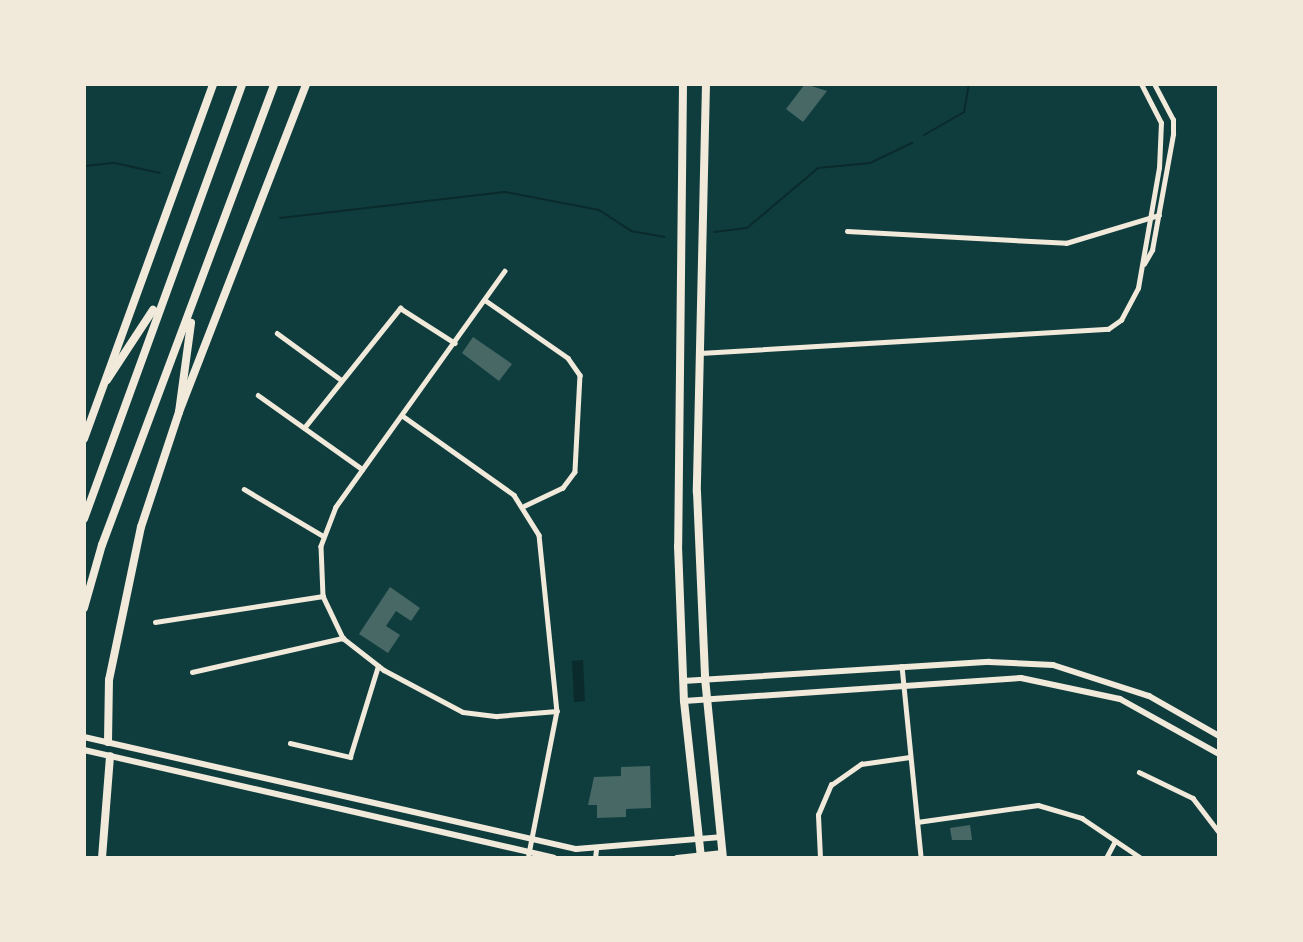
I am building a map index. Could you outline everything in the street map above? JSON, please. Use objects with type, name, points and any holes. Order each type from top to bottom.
[{"type":"highway","points":[[84,519],[160,299],[242,84]]},
{"type":"highway","points":[[84,608],[102,545],[193,308],[274,84]]},
{"type":"highway","points":[[107,380],[160,299]]},
{"type":"highway","points":[[179,412],[193,308]]},
{"type":"main road","points":[[84,439],[213,84]]},
{"type":"main road","points":[[108,742],[109,680],[122,605],[179,412],[306,84]]},
{"type":"main road","points":[[683,84],[677,486],[684,701],[701,857]]},
{"type":"main road","points":[[706,84],[698,353],[705,678],[723,856]]},
{"type":"main road","points":[[102,858],[110,756]]},
{"type":"street","points":[[1141,84],[1163,134],[1143,267]]},
{"type":"street","points":[[698,353],[1108,329],[1131,305],[1159,215],[1173,120],[1154,84]]},
{"type":"street","points":[[847,231],[1066,243],[1149,220],[1159,215]]},
{"type":"street","points":[[505,271],[403,416],[362,469],[322,536],[324,596],[343,638],[378,666],[463,712],[497,716],[557,711]]},
{"type":"street","points":[[485,300],[568,358],[580,375],[575,472],[563,488],[525,506]]},
{"type":"street","points":[[304,428],[340,379],[400,308],[455,343]]},
{"type":"street","points":[[277,333],[340,379]]},
{"type":"street","points":[[258,395],[362,469]]},
{"type":"street","points":[[403,416],[525,506],[539,535],[557,711],[529,854]]},
{"type":"street","points":[[244,489],[322,536]]},
{"type":"street","points":[[155,622],[324,596]]},
{"type":"street","points":[[192,672],[343,638]]},
{"type":"street","points":[[683,681],[902,666],[1053,665],[1149,696],[1219,736]]},
{"type":"street","points":[[290,743],[350,757],[378,666]]},
{"type":"street","points":[[902,666],[921,858]]},
{"type":"street","points":[[684,701],[904,683],[1022,678],[1074,686],[1144,709],[1219,754]]},
{"type":"street","points":[[84,737],[531,841],[596,850],[721,837]]},
{"type":"street","points":[[84,750],[554,858]]},
{"type":"street","points":[[820,858],[818,815],[831,785],[861,764],[910,758]]},
{"type":"street","points":[[1139,772],[1193,798],[1219,832]]},
{"type":"street","points":[[917,822],[1038,805],[1082,818],[1141,858]]},
{"type":"street","points":[[1107,858],[1115,841]]},
{"type":"street","points":[[595,858],[596,850]]},
{"type":"street","points":[[677,858],[723,856]]},
{"type":"water","points":[[583,660],[585,701],[574,702],[572,661]]},
{"type":"building","points":[[805,84],[827,91],[803,122],[786,109]]},
{"type":"building","points":[[473,337],[512,364],[499,381],[462,353]]},
{"type":"building","points":[[390,587],[420,608],[411,621],[396,611],[386,626],[400,635],[388,653],[359,634]]},
{"type":"building","points":[[650,766],[651,808],[626,809],[626,817],[597,818],[597,805],[588,805],[594,777],[621,776],[621,767]]},
{"type":"building","points":[[970,825],[972,840],[952,840],[950,828]]},
{"type":"waterway","points":[[924,135],[964,112],[969,84]]},
{"type":"waterway","points":[[714,232],[747,228],[818,168],[870,163],[912,143]]},
{"type":"waterway","points":[[84,166],[115,163],[160,173]]},
{"type":"waterway","points":[[280,218],[505,192],[599,210],[631,231],[664,237]]}]
